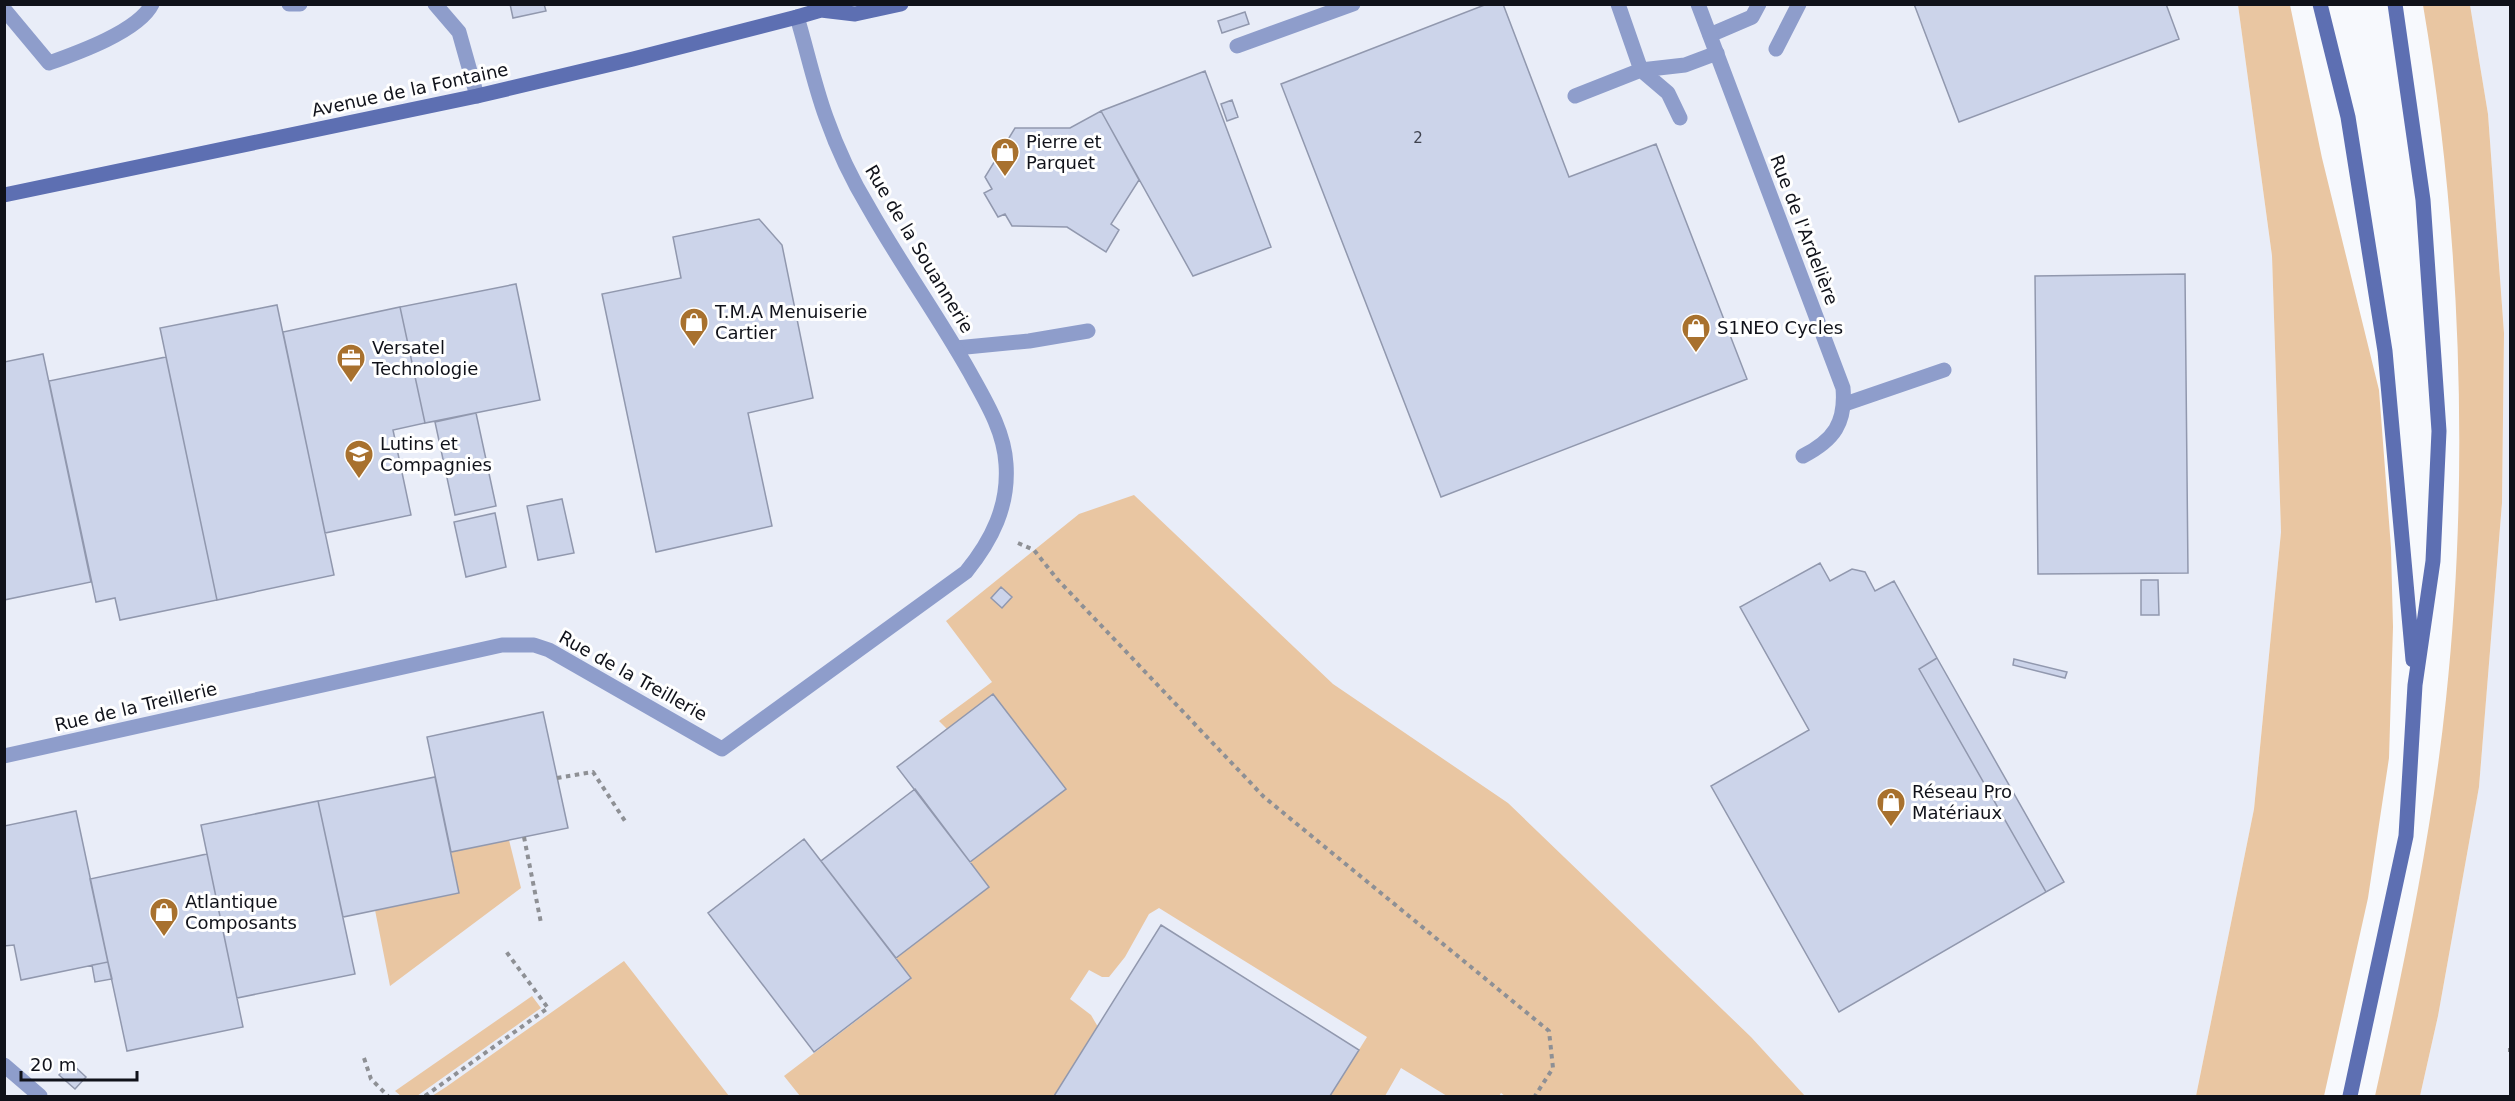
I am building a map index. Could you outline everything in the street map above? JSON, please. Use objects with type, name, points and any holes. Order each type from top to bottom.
[{"type":"main road","name":"Avenue de la Fontaine","points":[[4,195],[477,96],[633,59],[824,7],[855,14],[901,4]]},
{"type":"main road","points":[[2320,4],[2348,117],[2385,351],[2415,685]]},
{"type":"main road","points":[[2350,1096],[2406,836],[2415,685],[2433,561],[2439,431],[2422,200],[2395,4]]},
{"type":"street","points":[[4,9],[49,63],[101,44],[148,13],[152,4]]},
{"type":"street","points":[[289,4],[300,4]]},
{"type":"street","points":[[435,4],[459,32],[477,96]]},
{"type":"street","points":[[1237,46],[1353,4]]},
{"type":"street","points":[[1618,4],[1641,70],[1668,93],[1680,118]]},
{"type":"street","name":"Rue de l'Ardelière","points":[[1698,4],[1843,388],[1845,404]]},
{"type":"street","points":[[1710,34],[1752,17],[1759,4]]},
{"type":"street","points":[[1776,49],[1798,4]]},
{"type":"street","name":"Rue de la Souannerie","points":[[797,16],[820,99],[838,147],[868,207],[956,348],[996,421],[1006,463]]},
{"type":"street","points":[[1575,96],[1641,70],[1685,65],[1717,53]]},
{"type":"street","points":[[956,348],[1029,341],[1088,331]]},
{"type":"street","points":[[1803,456],[1822,446],[1833,434],[1841,420],[1845,404],[1944,370]]},
{"type":"street","name":"Rue de la Treillerie","points":[[4,756],[502,645],[518,644],[534,645],[563,657],[722,749],[966,572],[984,550],[996,527],[1006,484],[1006,463]]},
{"type":"street","points":[[4,1065],[40,1096]]},
{"type":"path","points":[[1017,542],[1034,550],[1057,579],[1264,797],[1549,1031],[1553,1068],[1535,1096]]},
{"type":"path","points":[[557,778],[593,772],[625,821]]},
{"type":"path","points":[[524,837],[541,922]]},
{"type":"path","points":[[425,1096],[549,1008],[505,950]]},
{"type":"path","points":[[364,1058],[370,1079],[388,1096]]},
{"type":"shaded area","points":[[5,5],[2238,5],[2272,256],[2281,532],[2254,809],[2196,1096],[5,1096]]},
{"type":"shaded area","points":[[2238,5],[2290,5],[2322,158],[2379,390],[2391,548],[2393,627],[2389,758],[2368,898],[2324,1096],[2196,1096],[2254,809],[2281,532],[2272,256]]},
{"type":"shaded area","points":[[2423,5],[2470,5],[2488,114],[2504,333],[2502,503],[2479,787],[2438,1016],[2420,1096],[2375,1096],[2407,948],[2433,799],[2446,699],[2458,527],[2458,351],[2453,263],[2436,89]]},
{"type":"shaded area","points":[[2470,5],[2510,5],[2510,1096],[2420,1096],[2438,1016],[2479,787],[2502,503],[2504,333],[2488,114]]},
{"type":"shaded area","points":[[1134,495],[1333,684],[1508,803],[1751,1037],[1805,1096],[1505,1096],[1501,1093],[1499,1096],[1447,1096],[1401,1068],[1385,1096],[1330,1096],[1367,1037],[1159,908],[1149,914],[1125,957],[1109,977],[1102,977],[1089,970],[1070,999],[1091,1015],[1098,1027],[1054,1096],[800,1096],[784,1076],[911,979],[896,958],[989,887],[970,862],[1065,789],[947,729],[939,721],[992,682],[946,621],[1079,514]]},
{"type":"shaded area","points":[[509,840],[521,888],[390,986],[375,910],[459,893],[451,852]]},
{"type":"shaded area","points":[[624,961],[729,1096],[432,1096],[446,1087]]},
{"type":"shaded area","points":[[532,996],[541,1008],[417,1096],[401,1096],[395,1091]]},
{"type":"building","points":[[510,4],[544,4],[546,11],[513,18]]},
{"type":"building","points":[[1487,4],[1503,4],[1569,177],[1656,144],[1747,379],[1441,497],[1281,84]]},
{"type":"building","points":[[1914,4],[2166,4],[2179,39],[1959,122]]},
{"type":"building","points":[[1245,12],[1249,24],[1222,33],[1218,21]]},
{"type":"building","points":[[1205,71],[1271,247],[1193,276],[1101,111]]},
{"type":"building","points":[[1232,100],[1238,117],[1227,121],[1221,104]]},
{"type":"building","points":[[1101,111],[1139,180],[1111,224],[1119,230],[1106,252],[1067,227],[1012,226],[1005,214],[998,217],[984,193],[992,189],[985,177],[1015,128],[1070,128]]},
{"type":"building","points":[[759,219],[782,245],[813,398],[748,413],[772,526],[656,552],[602,294],[681,278],[673,237]]},
{"type":"building","points":[[2185,274],[2188,573],[2038,574],[2035,276]]},
{"type":"building","points":[[516,284],[540,400],[425,423],[400,307]]},
{"type":"building","points":[[277,305],[334,575],[217,600],[160,328]]},
{"type":"building","points":[[400,307],[425,423],[393,430],[411,515],[325,533],[283,332]]},
{"type":"building","points":[[43,354],[91,582],[4,600],[4,362]]},
{"type":"building","points":[[166,357],[217,600],[120,620],[115,598],[96,602],[49,381]]},
{"type":"building","points":[[476,413],[496,506],[455,515],[435,422]]},
{"type":"building","points":[[562,499],[574,553],[538,560],[527,506]]},
{"type":"building","points":[[495,513],[506,567],[466,577],[454,522]]},
{"type":"building","points":[[1820,563],[1830,581],[1852,569],[1865,572],[1875,591],[1894,581],[1937,658],[1919,669],[2046,892],[1839,1012],[1711,786],[1809,730],[1740,607]]},
{"type":"building","points":[[2141,580],[2158,580],[2159,615],[2141,615]]},
{"type":"building","points":[[1001,587],[1012,597],[1002,608],[991,598]]},
{"type":"building","points":[[1937,658],[2064,882],[2046,892],[1919,669]]},
{"type":"building","points":[[2014,659],[2067,672],[2065,678],[2013,665]]},
{"type":"building","points":[[993,694],[1066,789],[970,862],[897,767]]},
{"type":"building","points":[[543,712],[568,828],[451,852],[427,737]]},
{"type":"building","points":[[435,777],[459,893],[343,917],[318,801]]},
{"type":"building","points":[[915,789],[989,887],[896,958],[821,861]]},
{"type":"building","points":[[318,801],[355,974],[237,998],[201,825]]},
{"type":"building","points":[[76,811],[108,962],[21,980],[14,945],[4,946],[4,826]]},
{"type":"building","points":[[804,839],[911,978],[814,1052],[708,913]]},
{"type":"building","name":"Atlantique Composants","points":[[207,854],[243,1027],[127,1051],[90,879]]},
{"type":"building","points":[[1161,925],[1359,1050],[1330,1096],[1054,1096]]},
{"type":"building","points":[[108,962],[112,979],[95,982],[92,965]]},
{"type":"building","points":[[70,1062],[86,1077],[75,1089],[59,1075]]},
{"type":"place","name":"Pierre et Parquet","points":[[1005,178]]},
{"type":"place","name":"T.M.A Menuiserie Cartier","points":[[694,348]]},
{"type":"place","name":"S1NEO Cycles","points":[[1696,354]]},
{"type":"place","name":"Versatel Technologie","points":[[351,384]]},
{"type":"place","name":"Lutins et Compagnies","points":[[359,480]]},
{"type":"place","name":"Réseau Pro Matériaux","points":[[1891,828]]},
{"type":"place","name":"Atlantique Composants","points":[[164,938]]}]
